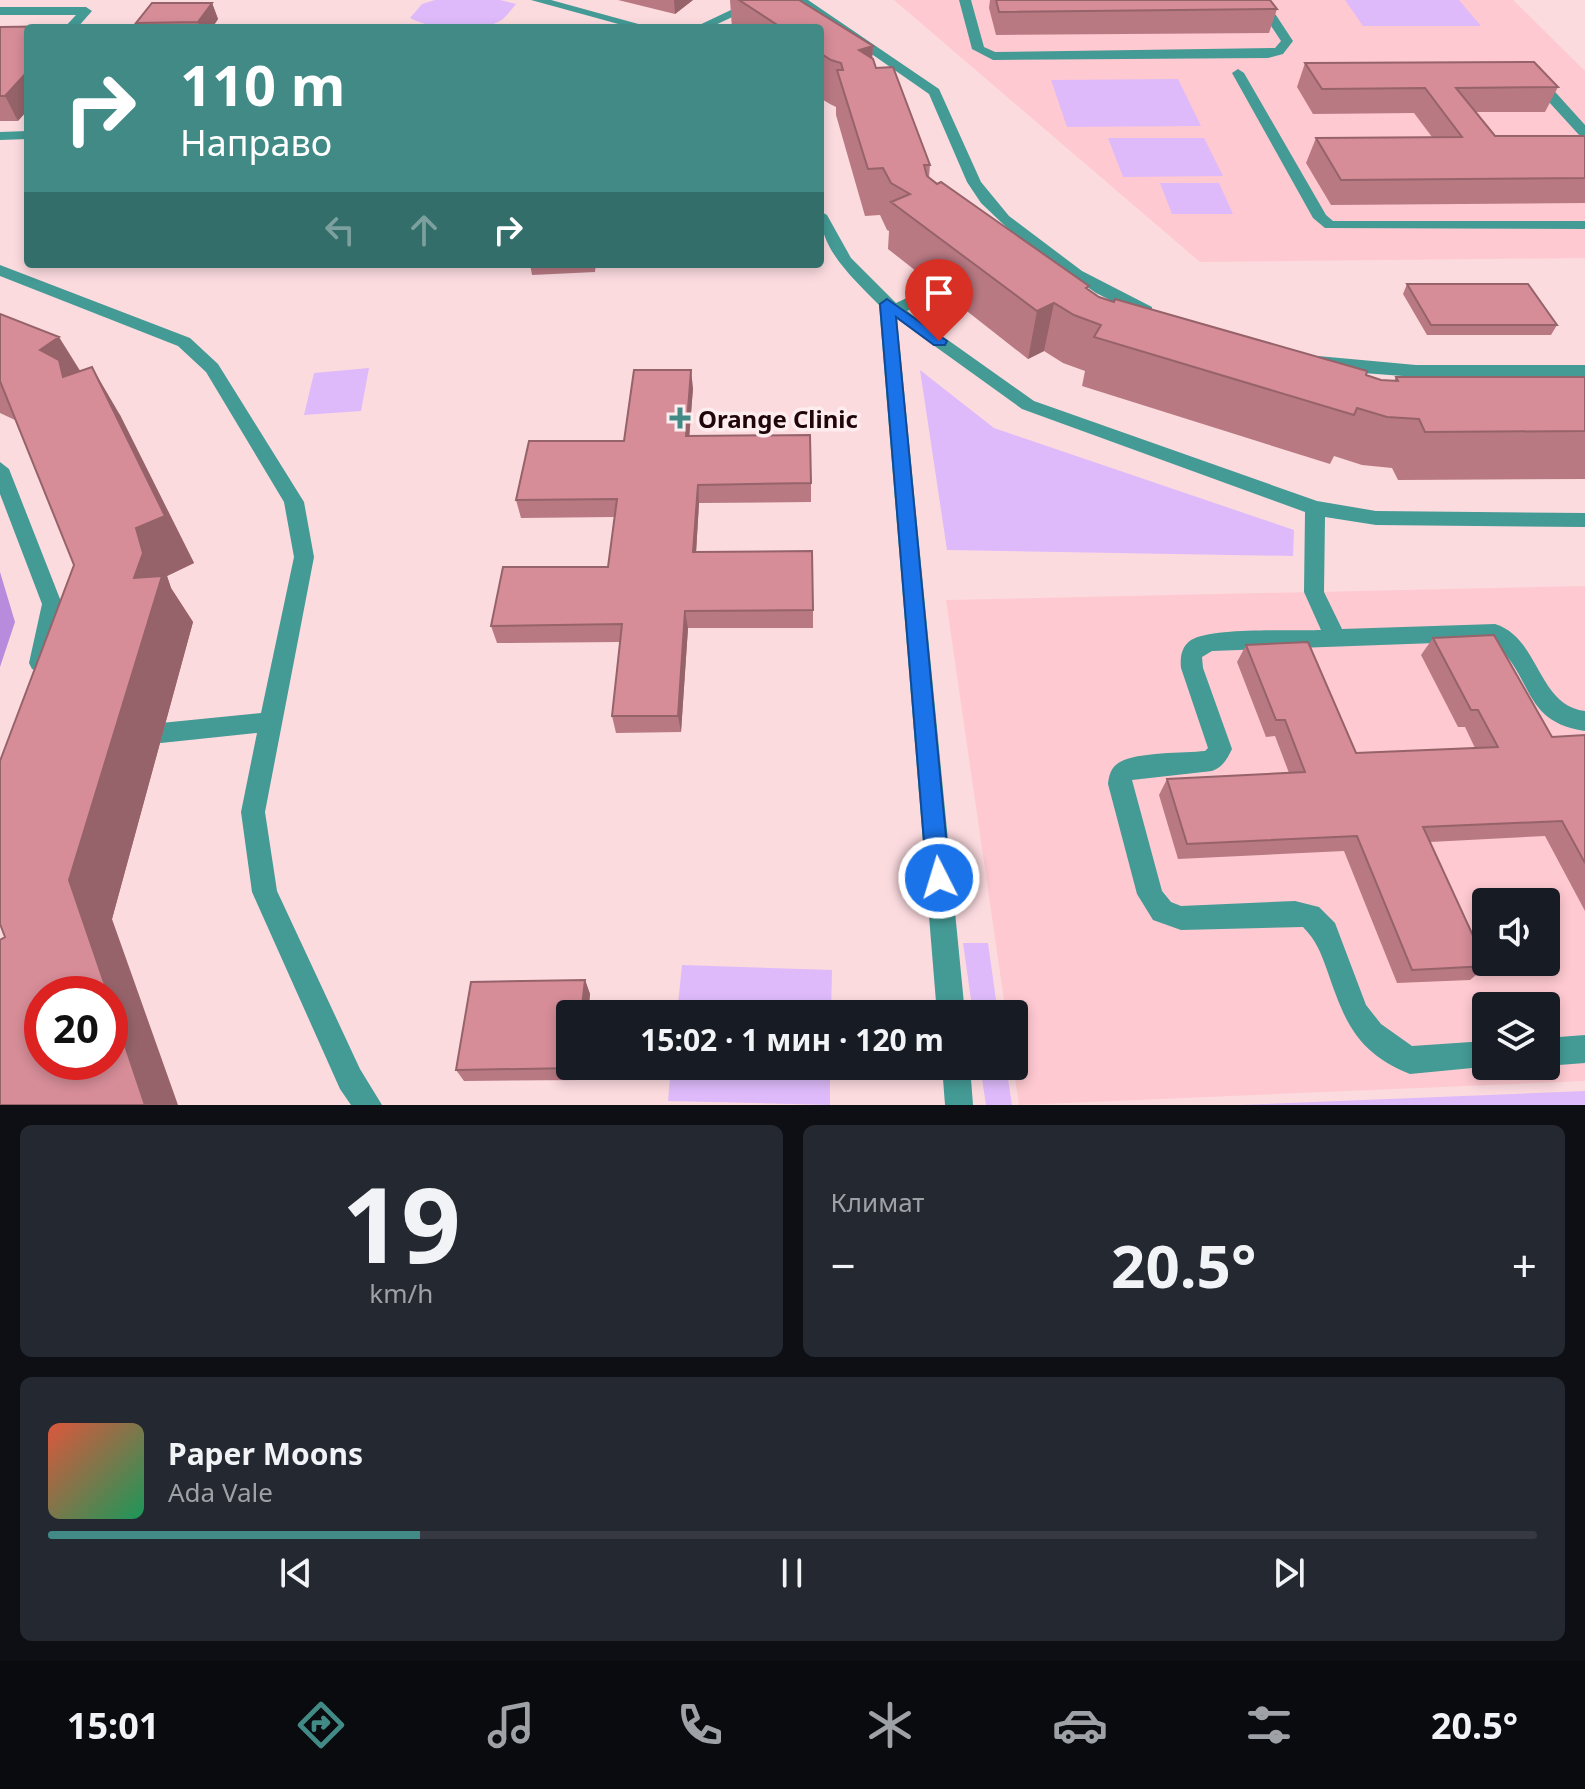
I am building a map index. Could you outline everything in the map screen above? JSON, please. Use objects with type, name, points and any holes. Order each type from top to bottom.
[{"type":"lane","points":[[537,0],[631,24]]},
{"type":"lane","points":[[708,24],[762,0]]},
{"type":"lane","points":[[800,0],[934,92],[944,107],[973,181],[984,200],[1029,247],[1111,296],[1167,318]]},
{"type":"lane","points":[[965,0],[978,49],[993,56],[1268,54],[1279,51],[1287,41],[1260,0]]},
{"type":"lane","points":[[0,11],[86,11],[74,24]]},
{"type":"lane","points":[[1238,73],[1320,218],[1330,225],[1585,225]]},
{"type":"lane","points":[[1514,77],[1543,87],[1585,133]]},
{"type":"lane","points":[[0,136],[24,135]]},
{"type":"lane","points":[[824,222],[845,260],[891,307],[1028,405],[1315,508],[1376,518],[1585,520]]},
{"type":"lane","points":[[0,270],[184,342],[212,368],[294,502],[304,557],[253,812],[265,892],[350,1079],[368,1105]]},
{"type":"lane","points":[[891,307],[939,289]]},
{"type":"lane","points":[[891,307],[950,1000]]},
{"type":"lane","points":[[1295,356],[1353,366],[1585,371]]},
{"type":"lane","points":[[0,469],[52,604],[45,647],[32,688]]},
{"type":"lane","points":[[1315,508],[1314,592],[1335,637]]},
{"type":"lane","points":[[1472,1056],[1410,1060],[1371,1034],[1356,1014],[1326,932],[1310,916],[1295,913],[1167,916],[1156,907],[1150,894],[1120,784],[1121,775],[1128,769],[1212,761],[1218,756],[1220,749],[1192,668],[1191,656],[1197,647],[1211,642],[1495,632],[1513,645],[1552,711],[1572,722],[1585,721]]},
{"type":"lane","points":[[161,733],[272,722]]},
{"type":"lane","points":[[1560,1051],[1585,1049]]},
{"type":"lane","points":[[957,1080],[959,1105]]},
{"type":"shaded area","points":[[435,0],[500,0],[516,4],[501,21],[493,24],[425,24],[410,18],[422,4]]},
{"type":"shaded area","points":[[894,0],[1513,0],[1585,71],[1585,258],[1200,262]]},
{"type":"shaded area","points":[[1345,0],[1459,0],[1481,26],[1363,26]]},
{"type":"shaded area","points":[[1178,79],[1201,126],[1067,127],[1051,80]]},
{"type":"shaded area","points":[[1108,138],[1204,138],[1223,176],[1123,177]]},
{"type":"shaded area","points":[[1160,183],[1219,183],[1233,214],[1172,214]]},
{"type":"shaded area","points":[[369,368],[361,411],[304,415],[314,373]]},
{"type":"shaded area","points":[[920,370],[994,428],[1294,530],[1293,556],[947,550]]},
{"type":"shaded area","points":[[0,572],[15,622],[0,667]]},
{"type":"shaded area","points":[[1585,586],[1585,1081],[1019,1105],[1015,1080],[1028,1080],[1028,1000],[1004,1000],[946,600]]},
{"type":"shaded area","points":[[963,943],[988,943],[996,1000],[971,1000]]},
{"type":"shaded area","points":[[682,965],[832,970],[831,1000],[678,1000]]},
{"type":"shaded area","points":[[670,1080],[830,1080],[830,1105],[668,1101]]},
{"type":"shaded area","points":[[982,1080],[1008,1080],[1012,1105],[986,1105]]},
{"type":"shaded area","points":[[1585,1091],[1585,1105],[1239,1105]]},
{"type":"building","points":[[739,0],[799,0],[873,46],[859,50],[873,59],[876,68],[893,67],[930,165],[924,165],[927,176],[937,184],[941,182],[1089,286],[1086,288],[1099,297],[1367,371],[1366,375],[1381,380],[1398,381],[1396,377],[1585,377],[1585,431],[1425,432],[1419,419],[1387,417],[1357,408],[1354,415],[1094,337],[1101,325],[1054,303],[1037,311],[891,202],[910,194],[891,183],[883,168],[868,169],[837,70],[843,70],[841,63],[824,56],[824,24],[776,24]]},
{"type":"building","points":[[996,0],[1270,0],[1277,9],[999,12]]},
{"type":"building","points":[[152,3],[212,3],[198,22],[136,23]]},
{"type":"building","points":[[0,27],[24,27],[24,75],[5,96],[0,96]]},
{"type":"building","points":[[1534,62],[1558,87],[1456,88],[1495,136],[1585,136],[1585,178],[1341,180],[1316,138],[1462,137],[1425,88],[1322,89],[1305,63]]},
{"type":"building","points":[[1407,284],[1528,284],[1557,325],[1431,325]]},
{"type":"building","points":[[0,314],[59,337],[40,350],[59,360],[63,377],[92,367],[165,516],[136,528],[143,553],[134,578],[162,576],[69,880],[102,976],[24,976],[24,1080],[128,1080],[128,1054],[145,1105],[0,1105],[0,940],[5,937],[0,924],[0,761],[74,565],[0,381]]},
{"type":"building","points":[[634,370],[691,370],[686,436],[810,435],[811,483],[698,485],[693,552],[812,551],[813,610],[685,611],[678,716],[612,716],[622,624],[491,626],[503,567],[608,567],[617,499],[516,500],[529,441],[624,441]]},
{"type":"building","points":[[1494,635],[1552,737],[1585,735],[1585,863],[1562,821],[1423,827],[1472,933],[1472,967],[1412,970],[1357,836],[1187,844],[1167,779],[1305,772],[1285,720],[1276,720],[1246,645],[1308,642],[1356,753],[1498,747],[1478,710],[1471,710],[1433,638]]},
{"type":"building","points":[[585,980],[583,1000],[556,1000],[556,1068],[456,1070],[471,982]]},
{"type":"place","name":"Orange Clinic","points":[[680,418]]},
{"type":"route","points":[[939,341],[887,304],[939,878]]}]
